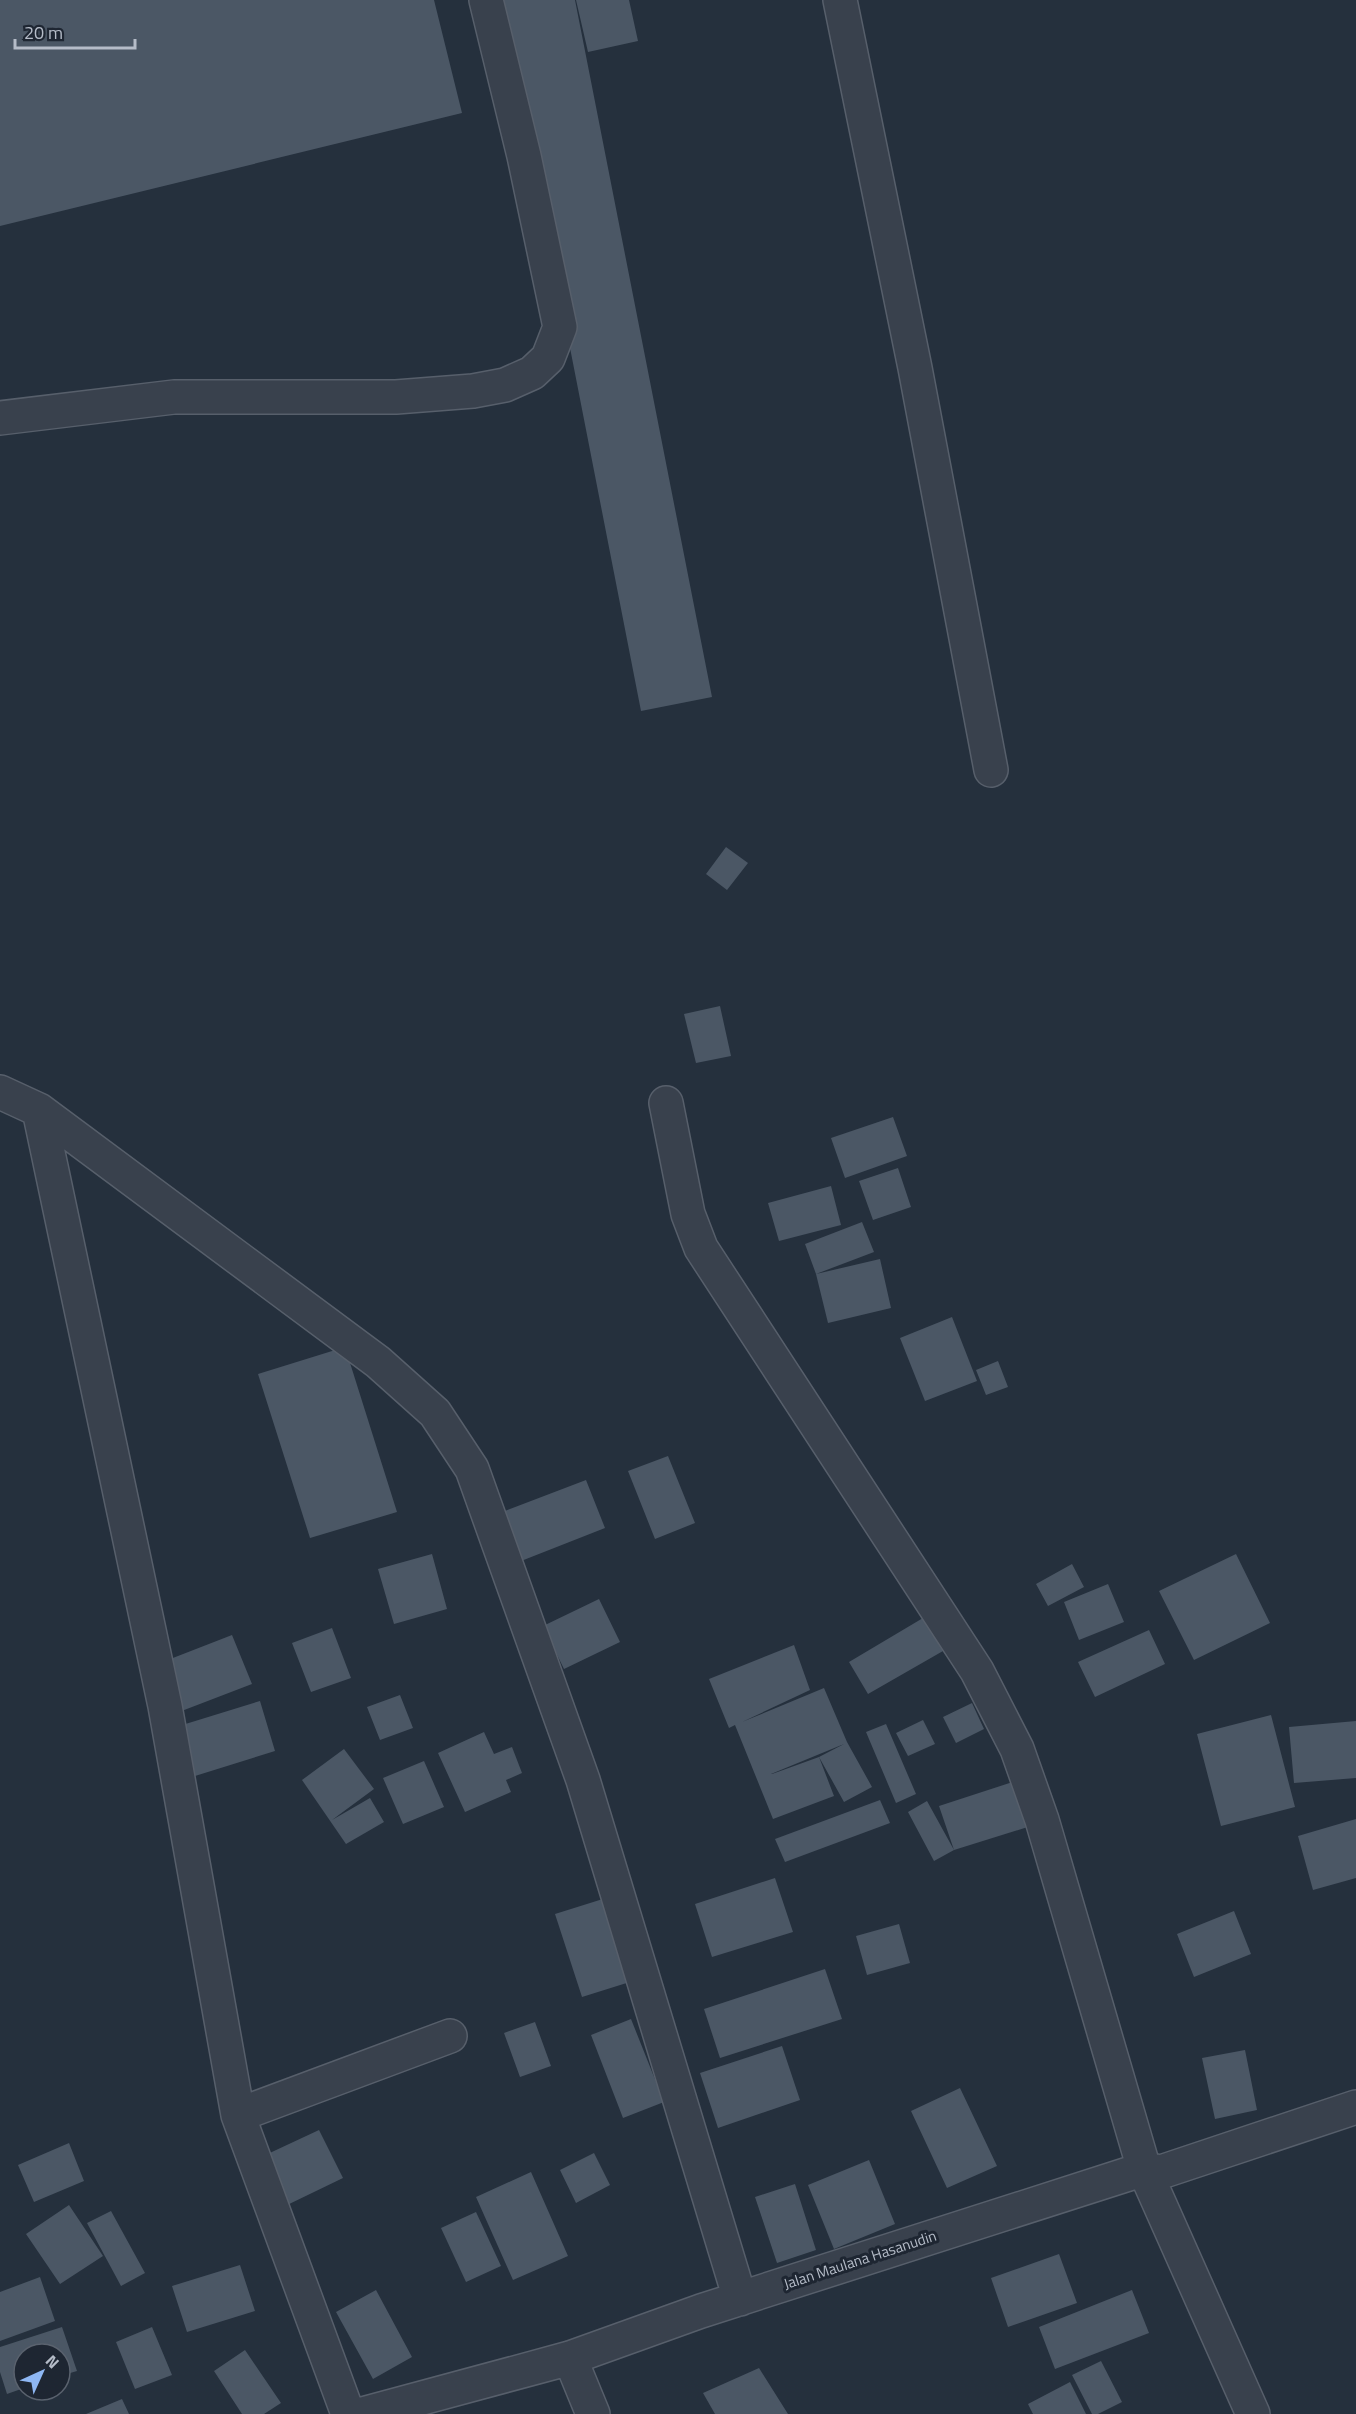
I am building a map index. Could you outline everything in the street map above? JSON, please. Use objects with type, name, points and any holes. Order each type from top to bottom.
[{"type":"street","points":[[0,418],[174,397],[396,397],[473,391],[505,385],[532,373],[548,358],[560,327],[524,156],[486,0]]},
{"type":"street","points":[[840,0],[915,368],[991,770]]},
{"type":"street","points":[[0,1092],[39,1110],[378,1362],[435,1413],[472,1470],[583,1780],[740,2299]]},
{"type":"street","points":[[666,1103],[688,1214],[701,1248],[976,1671],[1017,1749],[1042,1820],[1144,2169],[1253,2414]]},
{"type":"street","points":[[39,1110],[165,1706],[238,2115],[348,2414]]},
{"type":"street","points":[[238,2115],[450,2036]]},
{"type":"street","name":"Jalan Maulana Hasanudin","points":[[363,2414],[570,2358],[740,2299],[1144,2169],[1161,2172],[1356,2108]]},
{"type":"street","points":[[570,2358],[592,2414]]},
{"type":"building","points":[[0,0],[434,0],[462,113],[0,226]]},
{"type":"building","points":[[502,0],[575,0],[712,697],[641,711]]},
{"type":"building","points":[[576,0],[629,0],[638,41],[588,52]]},
{"type":"building","points":[[726,847],[748,863],[727,890],[706,874]]},
{"type":"building","points":[[720,1006],[731,1056],[696,1063],[684,1014]]},
{"type":"building","points":[[893,1117],[907,1156],[845,1178],[831,1138]]},
{"type":"building","points":[[898,1168],[911,1207],[873,1220],[859,1181]]},
{"type":"building","points":[[831,1186],[841,1225],[779,1241],[768,1203]]},
{"type":"building","points":[[862,1222],[874,1252],[816,1274],[805,1244]]},
{"type":"building","points":[[880,1259],[891,1308],[828,1323],[816,1274]]},
{"type":"building","points":[[952,1317],[977,1381],[925,1401],[900,1338]]},
{"type":"building","points":[[345,1347],[397,1512],[310,1538],[258,1374]]},
{"type":"building","points":[[998,1361],[1008,1387],[986,1395],[976,1370]]},
{"type":"building","points":[[668,1456],[695,1523],[655,1539],[628,1471]]},
{"type":"building","points":[[586,1480],[605,1528],[516,1563],[497,1514]]},
{"type":"building","points":[[432,1554],[447,1609],[394,1624],[378,1569]]},
{"type":"building","points":[[1236,1554],[1270,1623],[1194,1660],[1159,1591]]},
{"type":"building","points":[[1072,1564],[1084,1587],[1048,1606],[1036,1584]]},
{"type":"building","points":[[1108,1584],[1124,1622],[1079,1640],[1064,1602]]},
{"type":"building","points":[[599,1599],[620,1642],[564,1669],[543,1626]]},
{"type":"building","points":[[923,1618],[943,1651],[868,1694],[849,1662]]},
{"type":"building","points":[[332,1628],[351,1678],[311,1692],[292,1643]]},
{"type":"building","points":[[1149,1630],[1165,1664],[1095,1697],[1078,1662]]},
{"type":"building","points":[[232,1635],[252,1684],[179,1712],[160,1663]]},
{"type":"building","points":[[794,1645],[810,1690],[742,1722],[824,1688],[847,1742],[872,1787],[844,1802],[819,1757],[834,1796],[773,1819],[735,1725],[729,1728],[709,1679]],"holes":[[[844,1744],[819,1757],[771,1774]]]},
{"type":"building","points":[[400,1695],[413,1728],[380,1740],[367,1707]]},
{"type":"building","points":[[260,1701],[275,1751],[195,1776],[179,1726]]},
{"type":"building","points":[[972,1703],[984,1729],[956,1743],[943,1717]]},
{"type":"building","points":[[1271,1715],[1295,1807],[1221,1826],[1197,1734]]},
{"type":"building","points":[[923,1720],[935,1744],[908,1756],[896,1733]]},
{"type":"building","points":[[1356,1721],[1356,1778],[1294,1783],[1289,1727]]},
{"type":"building","points":[[886,1724],[916,1794],[896,1803],[866,1732]]},
{"type":"building","points":[[484,1732],[494,1754],[512,1747],[522,1773],[506,1780],[511,1792],[465,1812],[438,1753]]},
{"type":"building","points":[[344,1749],[374,1789],[332,1820],[370,1798],[384,1822],[346,1844],[302,1780]]},
{"type":"building","points":[[424,1761],[444,1807],[403,1824],[383,1778]]},
{"type":"building","points":[[1019,1780],[1034,1825],[954,1850],[939,1806]]},
{"type":"building","points":[[880,1800],[890,1823],[785,1862],[775,1839]]},
{"type":"building","points":[[927,1801],[954,1850],[934,1861],[908,1812]]},
{"type":"building","points":[[1356,1819],[1356,1878],[1313,1890],[1298,1836]]},
{"type":"building","points":[[775,1878],[793,1932],[712,1957],[695,1904]]},
{"type":"building","points":[[606,1898],[633,1981],[582,1997],[555,1914]]},
{"type":"building","points":[[1234,1911],[1251,1954],[1194,1977],[1177,1934]]},
{"type":"building","points":[[899,1924],[910,1963],[867,1975],[856,1936]]},
{"type":"building","points":[[825,1969],[842,2019],[720,2058],[704,2009]]},
{"type":"building","points":[[631,2019],[664,2102],[623,2118],[591,2035]]},
{"type":"building","points":[[535,2022],[551,2066],[520,2077],[504,2033]]},
{"type":"building","points":[[782,2046],[800,2100],[718,2128],[700,2073]]},
{"type":"building","points":[[1245,2050],[1257,2110],[1215,2119],[1202,2058]]},
{"type":"building","points":[[960,2088],[997,2166],[947,2188],[911,2111]]},
{"type":"building","points":[[319,2130],[343,2178],[283,2207],[259,2158]]},
{"type":"building","points":[[69,2143],[84,2181],[34,2202],[18,2165]]},
{"type":"building","points":[[594,2153],[610,2185],[576,2203],[560,2170]]},
{"type":"building","points":[[869,2160],[895,2224],[834,2249],[808,2185]]},
{"type":"building","points":[[531,2172],[568,2256],[513,2280],[476,2197]]},
{"type":"building","points":[[795,2184],[816,2250],[777,2263],[755,2197]]},
{"type":"building","points":[[69,2205],[103,2256],[60,2284],[26,2234]]},
{"type":"building","points":[[111,2211],[145,2273],[121,2286],[87,2223]]},
{"type":"building","points":[[476,2212],[501,2266],[466,2282],[441,2228]]},
{"type":"building","points":[[1059,2254],[1077,2303],[1008,2327],[991,2278]]},
{"type":"building","points":[[240,2265],[255,2311],[187,2332],[172,2286]]},
{"type":"building","points":[[40,2277],[55,2321],[0,2341],[0,2292]]},
{"type":"building","points":[[376,2290],[412,2357],[373,2379],[336,2312]]},
{"type":"building","points":[[1132,2290],[1149,2333],[1055,2369],[1039,2327]]},
{"type":"building","points":[[62,2327],[67,2342],[16,2342]]},
{"type":"building","points":[[152,2327],[172,2375],[135,2389],[116,2342]]},
{"type":"building","points":[[12,2343],[12,2392],[7,2394],[0,2372],[0,2347]]},
{"type":"building","points":[[245,2350],[281,2403],[264,2414],[242,2414],[214,2371]]},
{"type":"building","points":[[72,2356],[77,2371],[72,2372]]},
{"type":"building","points":[[1101,2361],[1122,2402],[1098,2414],[1092,2414],[1072,2375]]},
{"type":"building","points":[[759,2368],[788,2414],[715,2414],[703,2393]]},
{"type":"building","points":[[1070,2382],[1086,2414],[1033,2414],[1028,2404]]},
{"type":"building","points":[[122,2399],[129,2414],[86,2414]]}]
